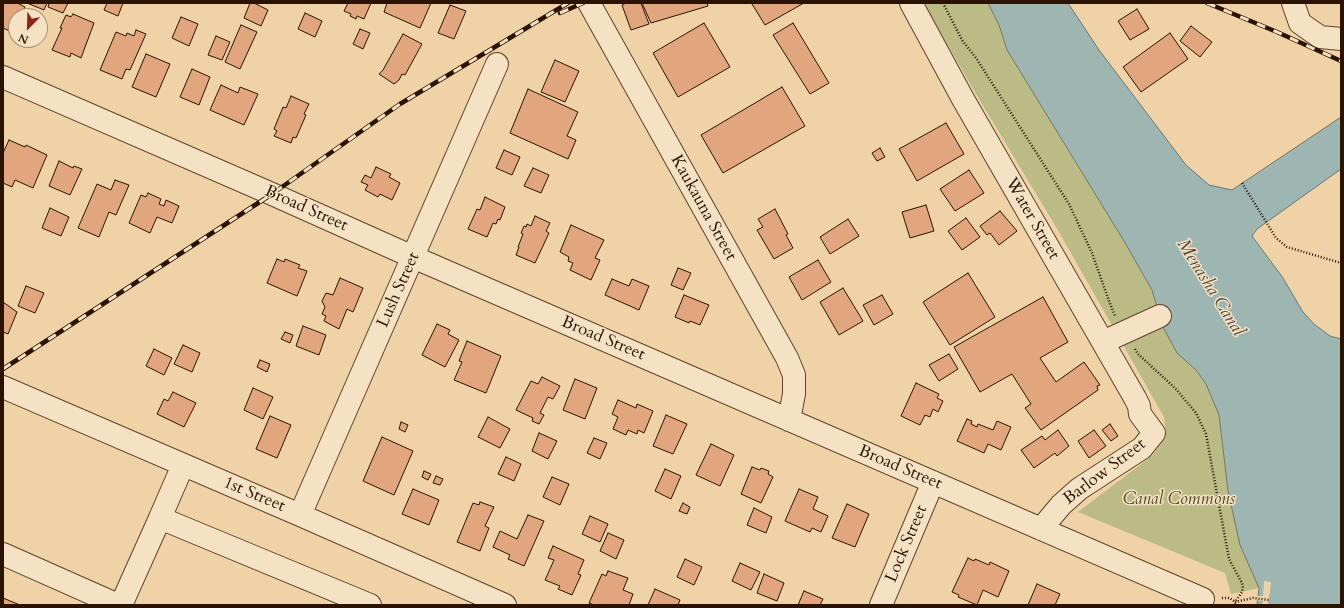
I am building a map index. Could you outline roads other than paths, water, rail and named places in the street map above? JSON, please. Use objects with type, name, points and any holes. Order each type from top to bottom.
[{"type":"street","name":"Kaukauna Street","points":[[589,3],[787,358],[794,375],[794,394],[789,420]]},
{"type":"street","name":"Water Street","points":[[911,3],[967,106],[1135,398],[1139,406],[1140,414],[1154,433]]},
{"type":"street","points":[[1293,3],[1300,23],[1320,37],[1341,39]]},
{"type":"street","name":"Lush Street","points":[[300,515],[496,64]]},
{"type":"street","name":"Broad Street","points":[[3,77],[413,257],[1203,598]]},
{"type":"street","points":[[1103,342],[1160,316]]},
{"type":"street","name":"1st Street","points":[[3,387],[505,605]]},
{"type":"street","name":"Barlow Street","points":[[1041,529],[1061,505],[1079,489],[1142,448],[1154,433]]},
{"type":"street","points":[[3,554],[119,605],[183,465]]},
{"type":"street","name":"Lock Street","points":[[881,605],[933,482]]},
{"type":"street","points":[[160,518],[370,605]]},
{"type":"water","name":"Menasha Canal","points":[[988,3],[1068,3],[1099,50],[1186,165],[1209,185],[1232,190],[1341,117],[1341,169],[1257,229],[1252,236],[1283,278],[1303,312],[1314,324],[1330,336],[1341,339],[1341,605],[1257,605],[1259,588],[1240,545],[1228,491],[1219,415],[1206,384],[1196,370],[1177,353],[1163,327],[1152,290],[1124,241],[1007,50],[999,25]]},
{"type":"railway","points":[[3,369],[272,194],[400,104],[568,3]]},
{"type":"railway","points":[[560,13],[583,3]]},
{"type":"railway","points":[[1207,3],[1341,61]]},
{"type":"park label","name":"Canal Commons","points":[[1179,500]]}]
